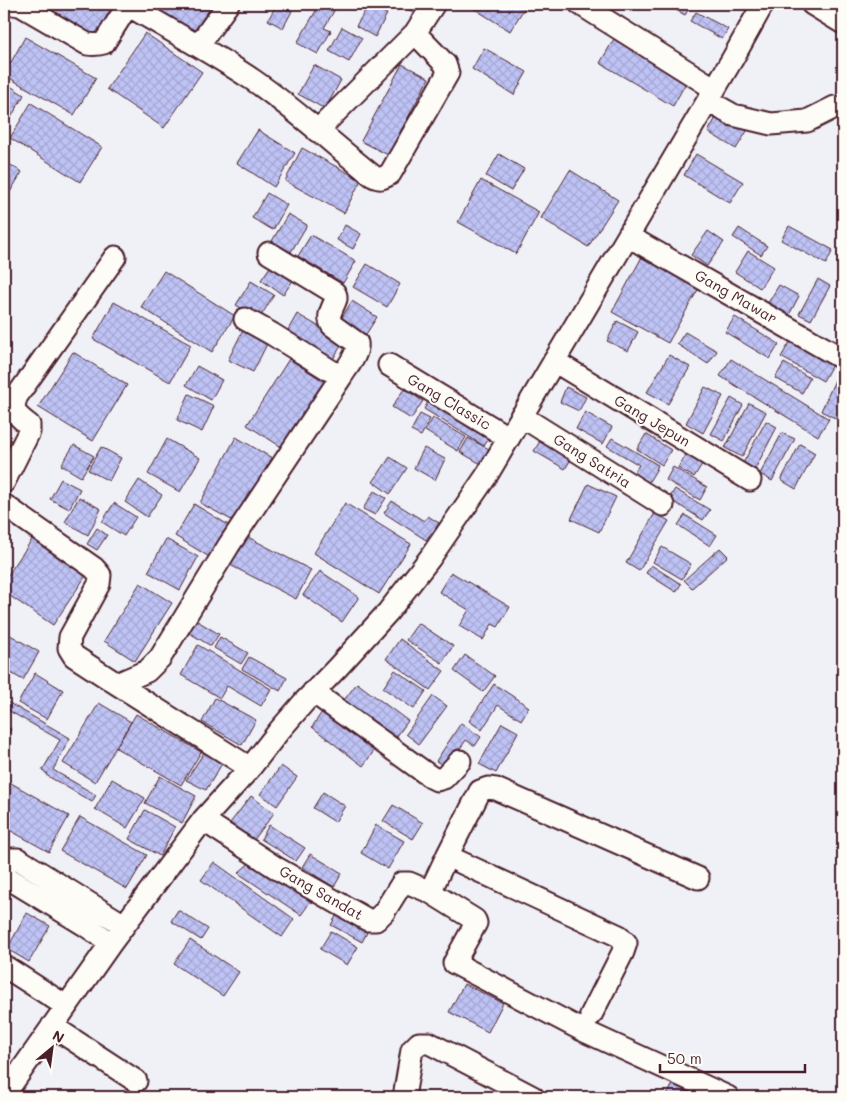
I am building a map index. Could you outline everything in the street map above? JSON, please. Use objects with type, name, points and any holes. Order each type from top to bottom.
[{"type":"street","points":[[13,4],[20,5],[87,44],[93,45],[104,43],[128,5],[253,80],[378,179],[382,179],[390,174],[448,73],[445,64],[416,34]]},
{"type":"street","points":[[198,46],[228,4]]},
{"type":"street","points":[[317,131],[416,34],[434,4]]},
{"type":"street","points":[[580,4],[712,95],[733,115],[771,124],[807,120],[835,106]]},
{"type":"street","points":[[4,1093],[111,942],[203,820],[250,768],[313,692],[388,612],[419,573],[472,498],[712,95],[763,4]]},
{"type":"street","points":[[812,4],[843,23]]},
{"type":"street","name":"Gang Mawar","points":[[628,236],[843,359]]},
{"type":"street","points":[[117,684],[147,672],[160,658],[229,545],[357,351],[357,343],[330,323],[329,318],[336,299],[335,293],[269,252]]},
{"type":"street","points":[[4,482],[29,432],[29,426],[15,412],[14,402],[115,257]]},
{"type":"street","points":[[244,319],[341,376]]},
{"type":"street","name":"Gang Jepun","points":[[554,361],[750,480]]},
{"type":"street","name":"Gang Classic","points":[[389,366],[509,438]]},
{"type":"street","name":"Gang Satria","points":[[521,416],[663,505]]},
{"type":"street","points":[[4,505],[94,568],[100,575],[99,584],[70,638],[69,648],[74,656],[250,768]]},
{"type":"street","points":[[313,692],[437,780],[444,778],[460,760]]},
{"type":"street","points":[[698,878],[496,789],[488,788],[480,791],[430,892],[476,920],[454,964],[582,1030],[728,1097]]},
{"type":"street","name":"Gang Sandat","points":[[203,820],[278,869],[368,920],[376,920],[384,912],[402,883],[409,883],[430,892]]},
{"type":"street","points":[[447,856],[620,936],[626,943],[624,952],[591,1016]]},
{"type":"street","points":[[4,859],[18,859],[124,926]]},
{"type":"street","points":[[4,871],[8,878],[111,942]]},
{"type":"street","points":[[4,966],[66,1006]]},
{"type":"street","points":[[52,1026],[136,1081]]},
{"type":"street","points":[[404,1097],[412,1050],[419,1043],[429,1043],[533,1097]]},
{"type":"building","points":[[56,4],[114,4],[95,37],[51,12]]},
{"type":"building","points":[[149,4],[216,4],[196,36]]},
{"type":"building","points":[[277,4],[292,11],[283,28],[268,20]]},
{"type":"building","points":[[309,4],[338,4],[324,28],[331,31],[318,54],[297,43],[317,9]]},
{"type":"building","points":[[369,4],[387,14],[375,37],[356,26]]},
{"type":"building","points":[[399,4],[419,4],[414,13]]},
{"type":"building","points":[[476,4],[527,4],[510,31],[473,8]]},
{"type":"building","points":[[674,4],[692,4],[685,15],[672,8]]},
{"type":"building","points":[[696,12],[728,29],[722,39],[690,21]]},
{"type":"building","points":[[342,27],[362,38],[349,62],[329,51]]},
{"type":"building","points":[[145,33],[202,72],[164,128],[107,89]]},
{"type":"building","points":[[25,37],[96,78],[74,115],[4,75]]},
{"type":"building","points":[[614,39],[687,81],[673,106],[600,63]]},
{"type":"building","points":[[484,48],[527,72],[514,95],[472,69]]},
{"type":"building","points":[[402,64],[429,78],[388,155],[361,141]]},
{"type":"building","points":[[314,65],[341,80],[325,109],[298,94]]},
{"type":"building","points":[[4,82],[24,95],[6,126],[4,125]]},
{"type":"building","points":[[31,103],[102,147],[80,182],[10,138]]},
{"type":"building","points":[[718,114],[747,131],[736,149],[708,132]]},
{"type":"building","points":[[258,130],[295,153],[274,187],[237,163]]},
{"type":"building","points":[[302,148],[361,180],[344,213],[285,181]]},
{"type":"building","points":[[499,154],[524,169],[511,191],[486,176]]},
{"type":"building","points":[[696,154],[743,182],[730,203],[684,175]]},
{"type":"building","points":[[4,161],[22,172],[4,202]]},
{"type":"building","points":[[570,170],[618,200],[588,247],[541,218]]},
{"type":"building","points":[[481,180],[539,212],[516,254],[458,222]]},
{"type":"building","points":[[267,193],[287,205],[273,230],[252,218]]},
{"type":"building","points":[[288,214],[307,225],[291,252],[272,241]]},
{"type":"building","points":[[345,225],[361,234],[353,249],[337,240]]},
{"type":"building","points":[[789,226],[833,250],[826,264],[781,240]]},
{"type":"building","points":[[739,228],[767,246],[761,255],[733,237]]},
{"type":"building","points":[[708,231],[724,242],[707,266],[691,255]]},
{"type":"building","points":[[311,235],[356,261],[343,283],[298,256]]},
{"type":"building","points":[[748,251],[774,267],[760,288],[735,272]]},
{"type":"building","points":[[643,255],[700,286],[668,343],[612,312]]},
{"type":"building","points":[[274,261],[296,276],[283,295],[261,280]]},
{"type":"building","points":[[367,264],[400,284],[387,307],[353,287]]},
{"type":"building","points":[[164,271],[235,316],[212,352],[141,307]]},
{"type":"building","points":[[818,279],[830,286],[811,320],[799,314]]},
{"type":"building","points":[[251,281],[274,295],[259,319],[236,305]]},
{"type":"building","points":[[779,285],[799,296],[789,315],[768,303]]},
{"type":"building","points":[[352,301],[377,317],[361,342],[336,327]]},
{"type":"building","points":[[114,302],[191,345],[170,382],[93,339]]},
{"type":"building","points":[[297,314],[344,341],[330,364],[284,337]]},
{"type":"building","points":[[735,317],[779,344],[770,359],[725,332]]},
{"type":"building","points":[[617,321],[638,332],[628,351],[607,341]]},
{"type":"building","points":[[244,328],[269,340],[253,372],[228,360]]},
{"type":"building","points":[[685,332],[717,351],[708,364],[677,344]]},
{"type":"building","points":[[790,342],[832,365],[823,381],[781,357]]},
{"type":"building","points":[[73,352],[127,385],[93,441],[38,407]]},
{"type":"building","points":[[669,355],[690,367],[668,404],[647,392]]},
{"type":"building","points":[[289,359],[325,382],[283,448],[247,425]]},
{"type":"building","points":[[731,359],[829,419],[818,436],[720,376]]},
{"type":"building","points":[[784,363],[810,378],[802,393],[775,378]]},
{"type":"building","points":[[197,366],[222,380],[211,400],[186,385]]},
{"type":"building","points":[[836,378],[843,381],[843,404],[837,419],[821,411]]},
{"type":"building","points":[[566,387],[586,397],[579,411],[560,402]]},
{"type":"building","points":[[705,387],[723,396],[703,433],[686,423]]},
{"type":"building","points":[[404,389],[423,401],[411,419],[392,407]]},
{"type":"building","points":[[189,394],[214,406],[202,432],[177,420]]},
{"type":"building","points":[[432,395],[493,432],[484,446],[424,409]]},
{"type":"building","points":[[731,398],[743,405],[724,441],[711,434]]},
{"type":"building","points":[[749,403],[766,412],[742,457],[725,448]]},
{"type":"building","points":[[585,412],[612,427],[603,444],[576,429]]},
{"type":"building","points":[[420,414],[430,419],[421,436],[411,431]]},
{"type":"building","points":[[433,418],[466,437],[458,451],[425,431]]},
{"type":"building","points":[[766,421],[777,427],[754,471],[742,465]]},
{"type":"building","points":[[782,433],[795,439],[772,481],[760,474]]},
{"type":"building","points":[[646,434],[671,450],[662,465],[637,449]]},
{"type":"building","points":[[236,437],[272,458],[237,523],[200,503]]},
{"type":"building","points":[[468,438],[489,449],[481,464],[460,452]]},
{"type":"building","points":[[542,438],[573,456],[565,469],[534,451]]},
{"type":"building","points":[[612,438],[658,465],[645,488],[630,478],[639,465],[607,446]]},
{"type":"building","points":[[167,439],[200,458],[180,492],[148,474]]},
{"type":"building","points":[[800,444],[815,453],[796,489],[781,480]]},
{"type":"building","points":[[74,445],[94,456],[81,477],[61,465]]},
{"type":"building","points":[[101,447],[121,458],[109,481],[88,470]]},
{"type":"building","points":[[424,448],[445,459],[435,480],[414,468]]},
{"type":"building","points":[[688,452],[704,461],[694,477],[678,468]]},
{"type":"building","points":[[390,457],[407,468],[390,494],[373,482]]},
{"type":"building","points":[[673,467],[707,487],[700,500],[666,480]]},
{"type":"building","points":[[61,479],[80,489],[69,509],[50,499]]},
{"type":"building","points":[[139,480],[162,495],[147,517],[125,502]]},
{"type":"building","points":[[588,484],[616,497],[599,532],[571,519]]},
{"type":"building","points":[[675,489],[710,510],[703,520],[669,499]]},
{"type":"building","points":[[374,491],[386,498],[375,515],[363,509]]},
{"type":"building","points":[[79,497],[101,509],[88,535],[65,522]]},
{"type":"building","points":[[392,501],[424,521],[428,516],[439,523],[426,540],[384,513]]},
{"type":"building","points":[[114,503],[136,517],[124,536],[102,522]]},
{"type":"building","points":[[345,503],[411,544],[379,594],[314,553]]},
{"type":"building","points":[[194,504],[230,526],[211,558],[175,536]]},
{"type":"building","points":[[655,513],[669,521],[639,571],[626,563]]},
{"type":"building","points":[[685,515],[717,535],[710,546],[678,525]]},
{"type":"building","points":[[97,528],[107,535],[97,550],[87,544]]},
{"type":"building","points":[[35,535],[89,571],[53,625],[4,592],[4,581]]},
{"type":"building","points":[[246,536],[311,570],[296,599],[230,565]]},
{"type":"building","points":[[166,539],[198,557],[180,590],[148,572]]},
{"type":"building","points":[[662,547],[691,564],[682,579],[653,562]]},
{"type":"building","points":[[720,548],[728,556],[692,588],[684,580]]},
{"type":"building","points":[[651,565],[681,584],[676,592],[646,573]]},
{"type":"building","points":[[320,571],[359,597],[342,622],[303,595]]},
{"type":"building","points":[[451,572],[510,607],[498,627],[492,624],[483,640],[459,626],[469,610],[439,592]]},
{"type":"building","points":[[140,583],[172,603],[135,661],[104,641]]},
{"type":"building","points":[[194,619],[219,634],[211,646],[186,631]]},
{"type":"building","points":[[418,623],[453,646],[442,663],[406,640]]},
{"type":"building","points":[[7,633],[39,652],[23,680],[4,669],[4,638]]},
{"type":"building","points":[[220,637],[248,653],[241,664],[214,648]]},
{"type":"building","points":[[400,639],[444,671],[430,690],[386,659]]},
{"type":"building","points":[[198,645],[271,689],[261,706],[227,686],[220,698],[181,675]]},
{"type":"building","points":[[465,655],[495,676],[483,692],[454,671]]},
{"type":"building","points":[[249,657],[287,678],[280,691],[242,669]]},
{"type":"building","points":[[395,670],[426,691],[414,709],[383,688]]},
{"type":"building","points":[[35,673],[63,690],[47,719],[18,703]]},
{"type":"building","points":[[357,683],[408,721],[394,740],[342,703]]},
{"type":"building","points":[[494,684],[529,707],[521,720],[498,705],[482,730],[469,721]]},
{"type":"building","points":[[433,696],[447,706],[419,744],[406,734]]},
{"type":"building","points":[[215,698],[256,720],[242,745],[202,722]]},
{"type":"building","points":[[4,700],[70,738],[53,770],[96,795],[92,802],[42,771],[60,740],[4,708]]},
{"type":"building","points":[[99,703],[131,722],[95,782],[63,763]]},
{"type":"building","points":[[322,712],[374,751],[363,766],[312,727]]},
{"type":"building","points":[[136,714],[201,752],[181,785],[116,748]]},
{"type":"building","points":[[461,723],[481,737],[475,746],[466,740],[447,768],[436,761]]},
{"type":"building","points":[[502,723],[518,732],[496,773],[479,764]]},
{"type":"building","points":[[4,725],[11,729],[4,743]]},
{"type":"building","points":[[205,751],[223,762],[206,790],[186,780]]},
{"type":"building","points":[[281,766],[297,777],[277,806],[260,794]]},
{"type":"building","points":[[160,776],[196,796],[182,823],[145,803]]},
{"type":"building","points":[[4,779],[69,816],[49,852],[4,827]]},
{"type":"building","points":[[112,779],[145,798],[127,828],[95,809]]},
{"type":"building","points":[[323,792],[345,806],[335,822],[313,808]]},
{"type":"building","points":[[251,796],[274,813],[253,841],[230,823]]},
{"type":"building","points":[[393,805],[423,823],[413,839],[383,821]]},
{"type":"building","points":[[145,810],[175,827],[160,856],[129,839]]},
{"type":"building","points":[[80,817],[147,855],[127,889],[60,851]]},
{"type":"building","points":[[269,825],[305,848],[296,861],[261,839]]},
{"type":"building","points":[[376,825],[404,841],[388,869],[361,853]]},
{"type":"building","points":[[310,854],[342,873],[334,887],[302,867]]},
{"type":"building","points":[[254,859],[311,901],[301,915],[238,873]]},
{"type":"building","points":[[214,862],[294,919],[282,937],[201,880]]},
{"type":"building","points":[[340,909],[371,925],[362,942],[331,925]]},
{"type":"building","points":[[178,910],[208,929],[201,940],[171,921]]},
{"type":"building","points":[[27,913],[50,926],[29,962],[7,949]]},
{"type":"building","points":[[331,931],[358,947],[347,965],[320,949]]},
{"type":"building","points":[[190,940],[239,972],[223,996],[174,964]]},
{"type":"building","points":[[464,984],[503,1003],[488,1032],[449,1012]]},
{"type":"building","points":[[674,1082],[699,1096],[666,1097]]}]
